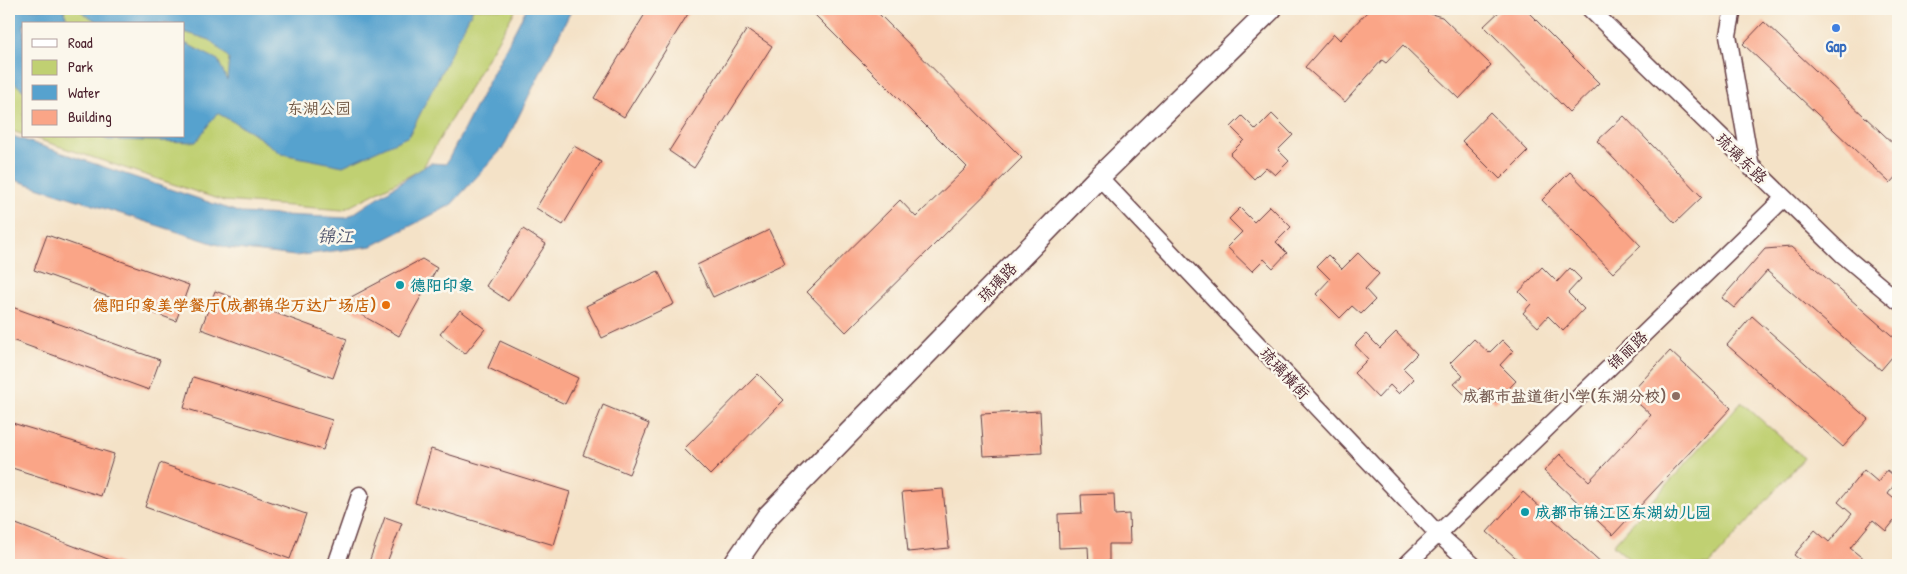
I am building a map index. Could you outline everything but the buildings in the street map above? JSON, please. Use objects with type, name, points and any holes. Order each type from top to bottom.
[{"type":"street","name":"琉璃路","points":[[734,565],[767,517],[1099,177],[1271,9]]},
{"type":"street","name":"琉璃东路","points":[[1590,9],[1751,168],[1842,254],[1898,302]]},
{"type":"street","points":[[1733,9],[1728,36],[1751,168]]},
{"type":"street","name":"琉璃横街","points":[[1099,177],[1438,534],[1473,565]]},
{"type":"street","name":"锦丽路","points":[[1406,565],[1784,198]]},
{"type":"street","points":[[336,565],[360,495]]},
{"type":"green space","name":"东湖公园","points":[[9,9],[516,9],[422,169],[343,210],[224,201],[34,138],[185,138],[185,22],[22,22],[22,134],[9,130]]},
{"type":"green space","points":[[1741,402],[1804,458],[1709,565],[1636,565],[1613,545]]},
{"type":"water","points":[[9,9],[64,9],[67,22],[22,22],[22,89],[12,81],[9,72]]},
{"type":"water","points":[[77,9],[473,9],[409,136],[343,166],[282,154],[250,131],[217,113],[196,142],[108,140],[103,138],[185,138],[185,44],[218,60],[227,80],[229,58],[210,40],[185,32],[185,22],[98,22]]},
{"type":"water","name":"锦江","points":[[526,9],[572,9],[503,148],[451,205],[372,246],[295,256],[228,248],[9,178],[9,135],[241,213],[347,218],[430,163],[446,164]]},
{"type":"place","name":"Gap","points":[[1836,28]]},
{"type":"place","name":"德阳印象","points":[[400,285]]},
{"type":"place","name":"德阳印象美学餐厅(成都锦华万达广场店)","points":[[386,305]]},
{"type":"place","name":"成都市盐道街小学(东湖分校)","points":[[1676,396]]},
{"type":"place","name":"成都市锦江区东湖幼儿园","points":[[1525,512]]}]
